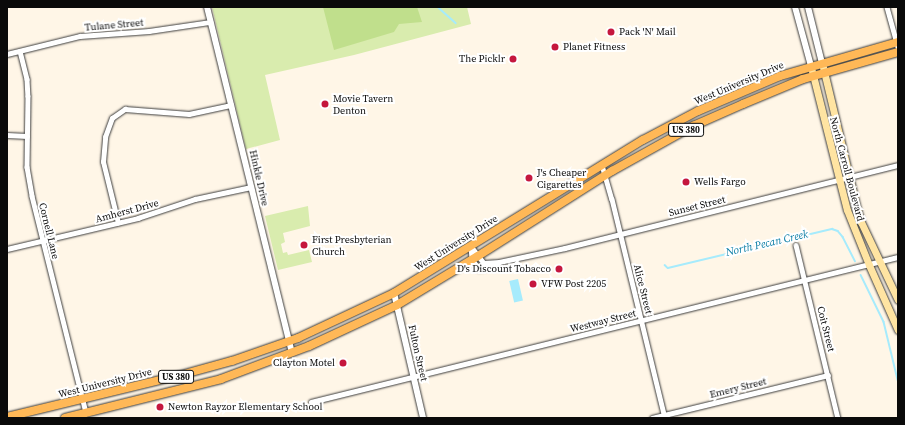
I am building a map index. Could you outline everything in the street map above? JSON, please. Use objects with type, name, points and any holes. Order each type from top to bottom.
[{"type":"main road","name":"West University Drive","points":[[7,417],[177,376],[232,361],[289,341],[394,293],[647,138],[698,111],[748,88],[811,66],[897,44]]},
{"type":"main road","name":"West University Drive","points":[[65,418],[221,379],[292,353],[360,324],[396,305],[475,258],[605,176],[654,147],[694,126],[743,104],[813,76],[898,52]]},
{"type":"main road","name":"North Carroll Boulevard","points":[[822,63],[861,222],[898,300]]},
{"type":"main road","name":"North Carroll Boulevard","points":[[811,66],[838,180],[853,228],[898,330]]},
{"type":"street","name":"Hinkle Drive","points":[[207,7],[292,353]]},
{"type":"street","name":"North Carroll Boulevard","points":[[795,7],[811,66]]},
{"type":"street","name":"North Carroll Boulevard","points":[[808,7],[822,63]]},
{"type":"street","points":[[887,7],[897,44]]},
{"type":"street","name":"Tulane Street","points":[[7,54],[80,36],[148,31],[210,22]]},
{"type":"street","name":"Cornell Lane","points":[[20,51],[27,79],[27,168],[42,241],[86,413]]},
{"type":"street","points":[[118,223],[103,162],[105,137],[112,118],[125,109],[189,114],[231,105]]},
{"type":"street","points":[[7,135],[27,136]]},
{"type":"street","name":"Alice Street","points":[[602,165],[664,417]]},
{"type":"street","name":"Sunset Street","points":[[475,258],[479,269],[482,269],[491,267],[499,262],[620,234],[898,165]]},
{"type":"street","name":"Amherst Drive","points":[[7,250],[118,223],[195,199],[251,187]]},
{"type":"street","name":"Coit Street","points":[[796,245],[838,418]]},
{"type":"street","points":[[471,246],[475,258]]},
{"type":"street","name":"Westway Street","points":[[311,402],[898,257]]},
{"type":"street","name":"Fulton Street","points":[[394,293],[424,418]]},
{"type":"street","name":"Emery Street","points":[[652,418],[664,417],[828,375]]},
{"type":"green space","points":[[212,7],[467,7],[471,24],[354,55],[265,75],[280,140],[246,149]]},
{"type":"green space","points":[[323,7],[417,7],[422,22],[399,24],[394,32],[334,50]]},
{"type":"green space","points":[[308,206],[310,226],[283,233],[285,242],[281,244],[283,253],[287,252],[288,255],[309,250],[312,262],[278,270],[265,216]]},
{"type":"water","points":[[518,279],[523,300],[514,302],[509,281]]},
{"type":"waterway","name":"North Pecan Creek","points":[[438,7],[456,23]]},
{"type":"waterway","name":"North Pecan Creek","points":[[665,265],[668,268],[832,229],[838,231],[843,237],[855,261]]},
{"type":"waterway","name":"North Pecan Creek","points":[[861,275],[884,322],[898,380]]},
{"type":"place","name":"Pack 'N' Mail","points":[[611,32]]},
{"type":"place","name":"Planet Fitness","points":[[555,47]]},
{"type":"place","name":"The Picklr","points":[[513,59]]},
{"type":"place","name":"Movie Tavern Denton","points":[[325,104]]},
{"type":"place","name":"J's Cheaper Cigarettes","points":[[529,178]]},
{"type":"place","name":"Wells Fargo","points":[[686,182]]},
{"type":"place","name":"First Presbyterian Church","points":[[304,245]]},
{"type":"place","name":"D's Discount Tobacco","points":[[559,269]]},
{"type":"place","name":"VFW Post 2205","points":[[533,284]]},
{"type":"place","name":"Clayton Motel","points":[[343,363]]},
{"type":"place","name":"Newton Rayzor Elementary School","points":[[160,407]]}]
